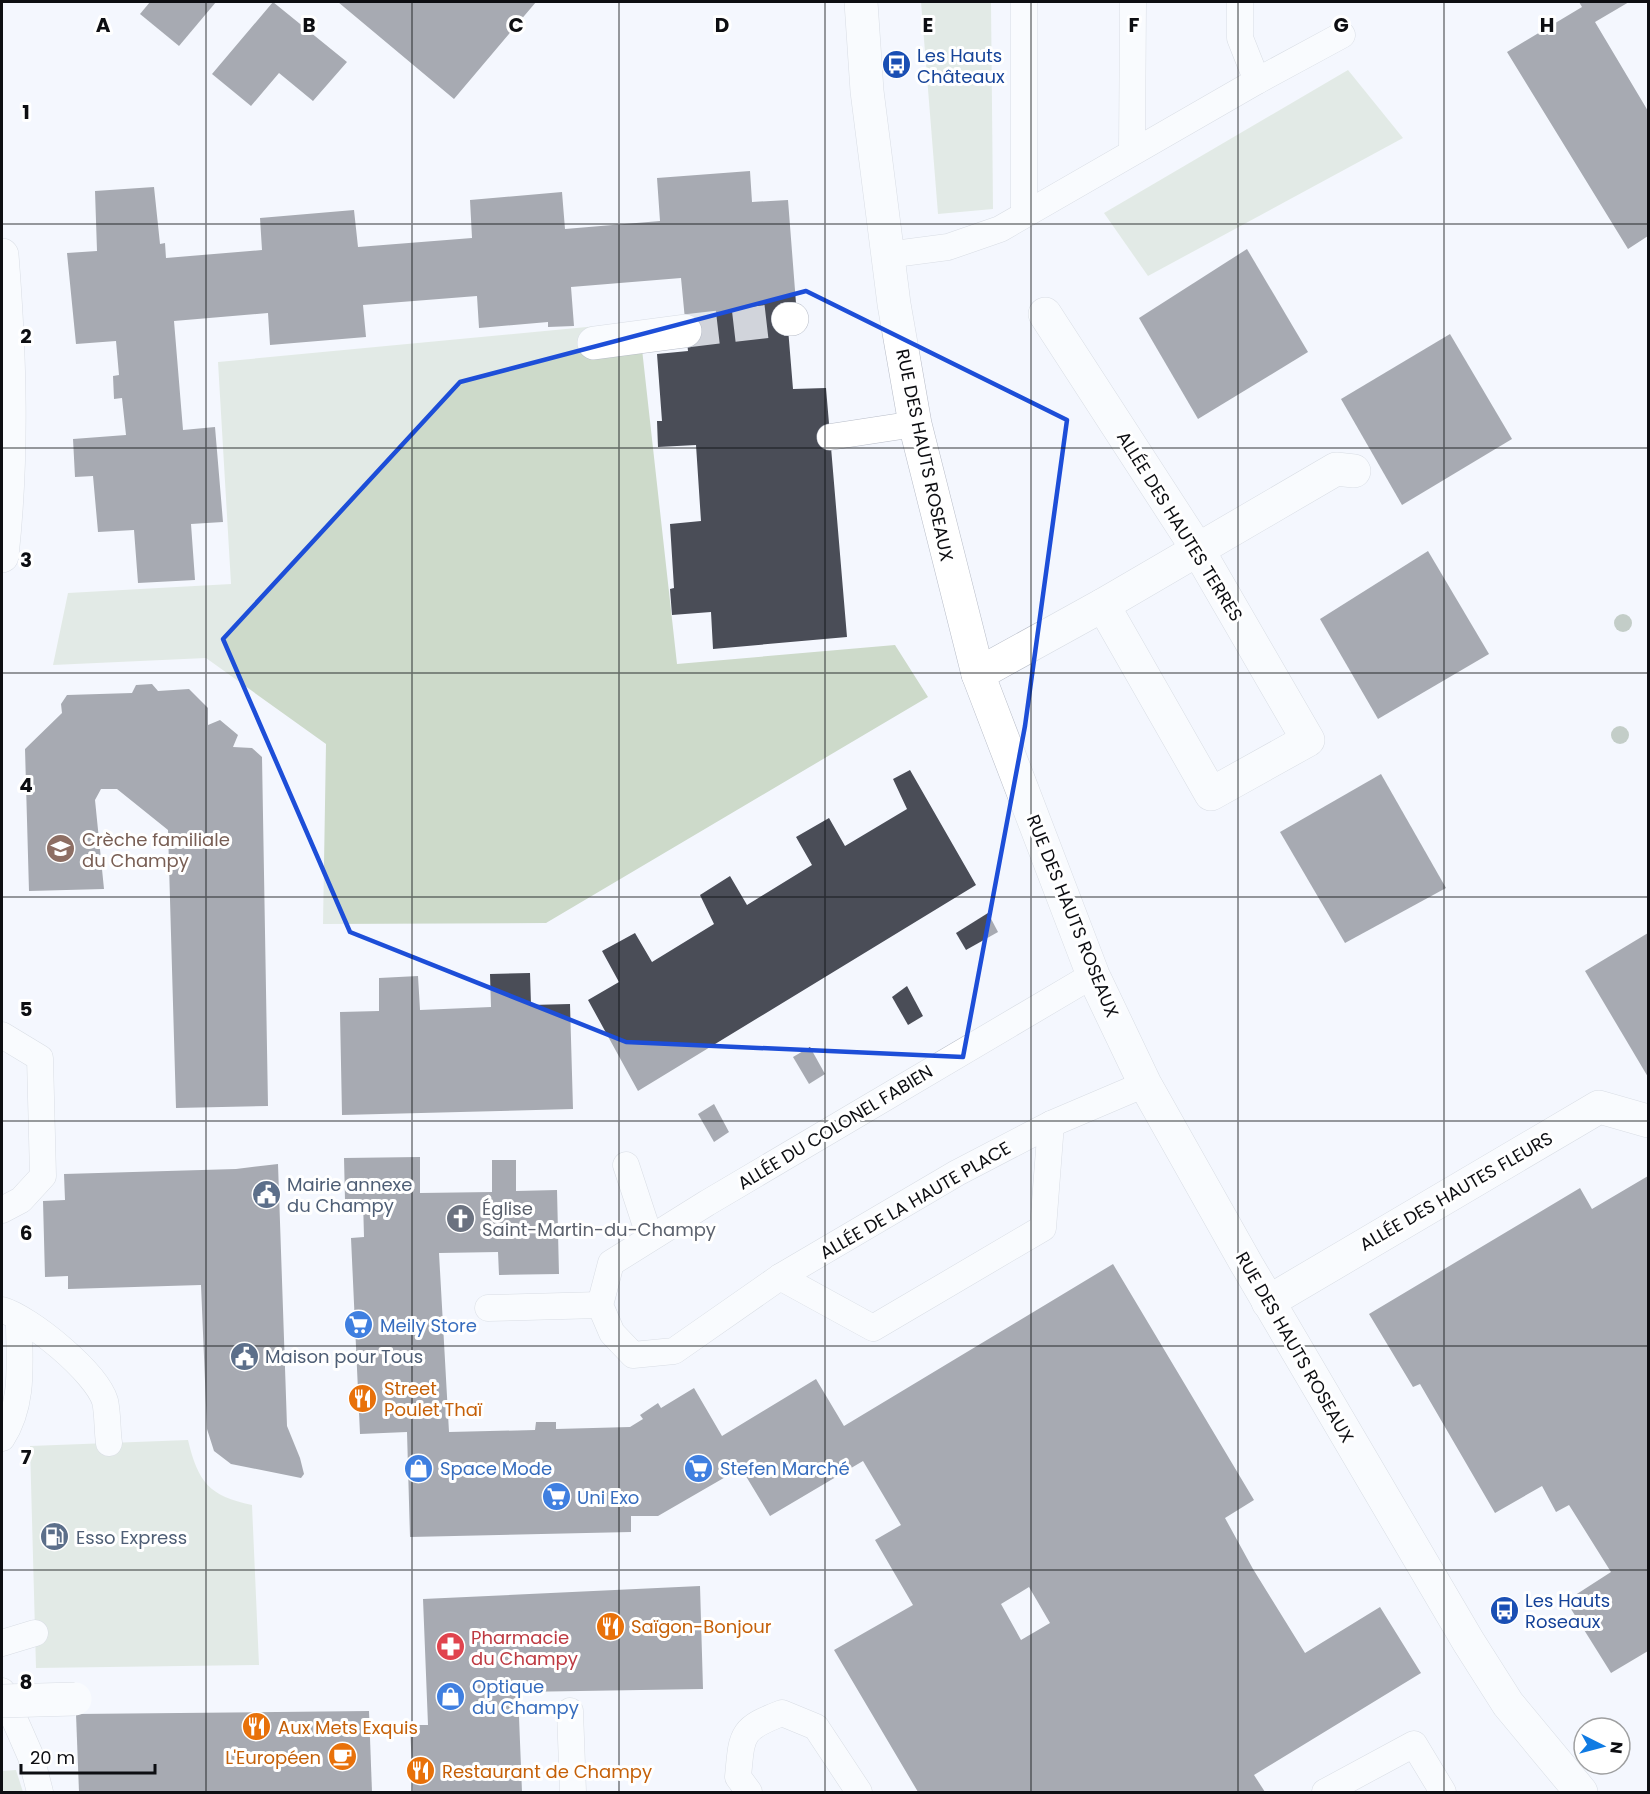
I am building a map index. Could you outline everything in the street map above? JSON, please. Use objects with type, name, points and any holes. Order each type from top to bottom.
[{"type":"street","name":"RUE DES HAUTS ROSEAUX","points":[[861,2],[867,92],[887,255],[915,424],[978,674],[1093,975],[1145,1084],[1268,1302],[1508,1704],[1581,1792]]},
{"type":"street","points":[[2,255],[9,342],[10,417],[2,556]]},
{"type":"street","name":"ALLÉE DES HAUTES TERRES","points":[[1045,314],[1198,550],[1308,740],[1211,794],[1103,605]]},
{"type":"street","points":[[594,343],[686,331]]},
{"type":"street","points":[[978,674],[1103,605],[1336,469],[1354,471]]},
{"type":"street","name":"ALLÉE DES HAUTES FLEURS","points":[[1268,1302],[1599,1107],[1648,1121]]},
{"type":"street","points":[[2,1701],[75,1699]]},
{"type":"lane","points":[[1024,2],[1024,214]]},
{"type":"lane","points":[[1132,152],[1133,2]]},
{"type":"lane","points":[[1240,2],[1240,38],[1257,81]]},
{"type":"lane","points":[[887,255],[948,247],[1000,228],[1342,35]]},
{"type":"lane","points":[[830,437],[915,424]]},
{"type":"lane","name":"ALLÉE DU COLONEL FABIEN","points":[[600,1305],[611,1263],[1093,975]]},
{"type":"lane","points":[[2,1035],[40,1058],[43,1176],[21,1200],[2,1210]]},
{"type":"lane","name":"ALLÉE DE LA HAUTE PLACE","points":[[600,1305],[612,1333],[633,1354],[674,1351],[780,1277],[957,1173],[1051,1124],[1145,1084]]},
{"type":"lane","points":[[780,1277],[873,1328],[1043,1228],[1051,1124]]},
{"type":"lane","points":[[626,1165],[650,1238]]},
{"type":"lane","points":[[488,1308],[600,1305]]},
{"type":"lane","points":[[2,1438],[13,1421],[19,1392],[6,1312]]},
{"type":"lane","points":[[6,1312],[68,1354],[90,1375],[105,1401],[108,1443]]},
{"type":"lane","points":[[2,1643],[35,1633]]},
{"type":"lane","points":[[2,1691],[31,1757],[40,1792]]},
{"type":"lane","points":[[570,1711],[573,1792]]},
{"type":"lane","points":[[749,1792],[738,1776],[743,1736],[757,1722],[782,1713],[816,1727],[859,1792]]},
{"type":"lane","points":[[1324,1792],[1414,1744],[1443,1792]]},
{"type":"highlighted area","points":[[806,291],[1067,420],[1025,726],[963,1057],[626,1042],[350,932],[223,639],[460,382]]},
{"type":"green space","points":[[921,2],[991,2],[993,209],[938,214]]},
{"type":"green space","points":[[1348,70],[1403,138],[1148,276],[1104,213]]},
{"type":"green space","points":[[639,322],[677,664],[895,645],[928,697],[546,923],[323,924],[326,744],[206,658],[53,665],[68,593],[231,584],[218,362]]},
{"type":"green space","points":[[188,1440],[196,1467],[208,1485],[225,1497],[252,1505],[259,1665],[36,1668],[30,1446]]},
{"type":"green space","points":[[16,1770],[23,1792],[2,1792],[2,1771]]},
{"type":"building","points":[[150,2],[216,2],[179,46],[140,14]]},
{"type":"building","points":[[273,2],[347,62],[313,101],[279,73],[251,106],[212,74]]},
{"type":"building","points":[[338,2],[437,3],[536,2],[454,99]]},
{"type":"building","points":[[1579,2],[1629,2],[1595,22],[1648,111],[1648,236],[1628,249],[1507,52],[1582,7]]},
{"type":"building","points":[[750,171],[752,202],[788,200],[796,303],[786,304],[793,389],[826,388],[847,637],[713,649],[711,612],[672,615],[670,589],[674,588],[670,524],[701,521],[696,445],[658,447],[657,421],[662,421],[657,354],[688,351],[681,278],[571,287],[574,326],[548,327],[548,322],[479,328],[477,296],[363,305],[366,337],[270,345],[268,313],[174,321],[183,430],[215,427],[223,522],[191,524],[195,580],[138,583],[134,530],[98,532],[93,476],[75,477],[73,439],[126,435],[122,398],[114,399],[113,376],[119,375],[116,341],[76,344],[67,253],[97,251],[95,191],[154,187],[160,244],[165,243],[166,258],[262,250],[260,218],[354,210],[358,247],[472,238],[470,200],[562,192],[565,229],[660,221],[657,178]]},
{"type":"building","points":[[1247,249],[1308,352],[1198,419],[1139,318]]},
{"type":"building","points":[[1450,334],[1512,439],[1402,505],[1341,399]]},
{"type":"building","points":[[1428,551],[1489,654],[1378,719],[1320,619]]},
{"type":"building","points":[[152,684],[158,691],[189,689],[208,708],[208,725],[220,720],[238,735],[233,747],[252,748],[262,757],[268,1106],[176,1108],[168,830],[117,789],[101,789],[95,800],[104,889],[29,891],[25,749],[62,713],[61,704],[67,695],[132,693],[136,685]]},
{"type":"building","points":[[910,770],[976,885],[638,1091],[588,1000],[619,982],[602,951],[635,933],[652,962],[714,924],[700,895],[730,876],[747,905],[812,865],[796,837],[829,818],[845,846],[907,809],[893,779]]},
{"type":"building","points":[[1381,774],[1446,888],[1345,943],[1280,832]]},
{"type":"building","points":[[988,913],[998,932],[966,950],[956,933]]},
{"type":"building","points":[[1648,933],[1648,1077],[1585,971]]},
{"type":"building","points":[[530,973],[531,1005],[570,1004],[573,1109],[342,1115],[340,1012],[379,1011],[379,978],[418,976],[420,1010],[491,1007],[490,974]]},
{"type":"building","points":[[907,986],[923,1016],[908,1025],[892,997]]},
{"type":"building","points":[[810,1047],[825,1074],[809,1084],[793,1057]]},
{"type":"building","points":[[714,1104],[729,1132],[714,1142],[698,1114]]},
{"type":"building","points":[[420,1157],[420,1193],[492,1192],[492,1160],[516,1160],[516,1191],[557,1190],[559,1274],[499,1275],[498,1252],[439,1253],[449,1432],[535,1430],[536,1422],[556,1422],[556,1429],[630,1427],[643,1419],[640,1415],[658,1403],[661,1408],[694,1388],[722,1436],[816,1379],[844,1426],[1113,1264],[1254,1500],[1225,1518],[1253,1569],[1305,1653],[1380,1607],[1421,1673],[1254,1775],[1265,1792],[918,1792],[834,1650],[913,1605],[875,1540],[901,1525],[863,1461],[770,1516],[741,1468],[658,1516],[631,1516],[631,1532],[410,1537],[407,1432],[360,1434],[351,1238],[364,1237],[363,1200],[345,1200],[344,1158]],"holes":[[[1029,1587],[1050,1623],[1021,1640],[1001,1604]]]},
{"type":"building","points":[[278,1164],[287,1426],[300,1458],[304,1474],[301,1478],[231,1464],[214,1451],[207,1429],[201,1285],[68,1289],[68,1276],[45,1277],[43,1201],[65,1200],[64,1174],[236,1169]]},
{"type":"building","points":[[1648,1176],[1648,1651],[1611,1673],[1566,1601],[1611,1572],[1569,1505],[1556,1512],[1542,1486],[1495,1513],[1420,1384],[1413,1387],[1369,1314],[1580,1188],[1592,1209]]},
{"type":"building","points":[[700,1586],[703,1689],[518,1692],[522,1792],[413,1792],[410,1725],[428,1725],[423,1599]]},
{"type":"building","points":[[369,1711],[372,1792],[79,1792],[76,1714]]},
{"type":"tunnel","points":[[685,331],[788,319]]},
{"type":"place","name":"Les Hauts Châteaux","points":[[896,65]]},
{"type":"place","name":"Crèche familiale du Champy","points":[[61,849]]},
{"type":"place","name":"Mairie annexe du Champy","points":[[266,1194]]},
{"type":"place","name":"Église Saint-Martin-du-Champy","points":[[461,1218]]},
{"type":"place","name":"Meily Store","points":[[359,1325]]},
{"type":"place","name":"Maison pour Tous","points":[[244,1356]]},
{"type":"place","name":"Street Poulet Thaï","points":[[363,1398]]},
{"type":"place","name":"Space Mode","points":[[419,1468]]},
{"type":"place","name":"Stefen Marché","points":[[699,1468]]},
{"type":"place","name":"Uni Exo","points":[[556,1497]]},
{"type":"place","name":"Esso Express","points":[[55,1537]]},
{"type":"place","name":"Les Hauts Roseaux","points":[[1504,1610]]},
{"type":"place","name":"Saïgon-Bonjour","points":[[610,1626]]},
{"type":"place","name":"Pharmacie du Champy","points":[[450,1647]]},
{"type":"place","name":"Optique du Champy","points":[[451,1696]]},
{"type":"place","name":"Aux Mets Exquis","points":[[257,1727]]},
{"type":"place","name":"L'Européen","points":[[342,1757]]},
{"type":"place","name":"Restaurant de Champy","points":[[421,1771]]}]
